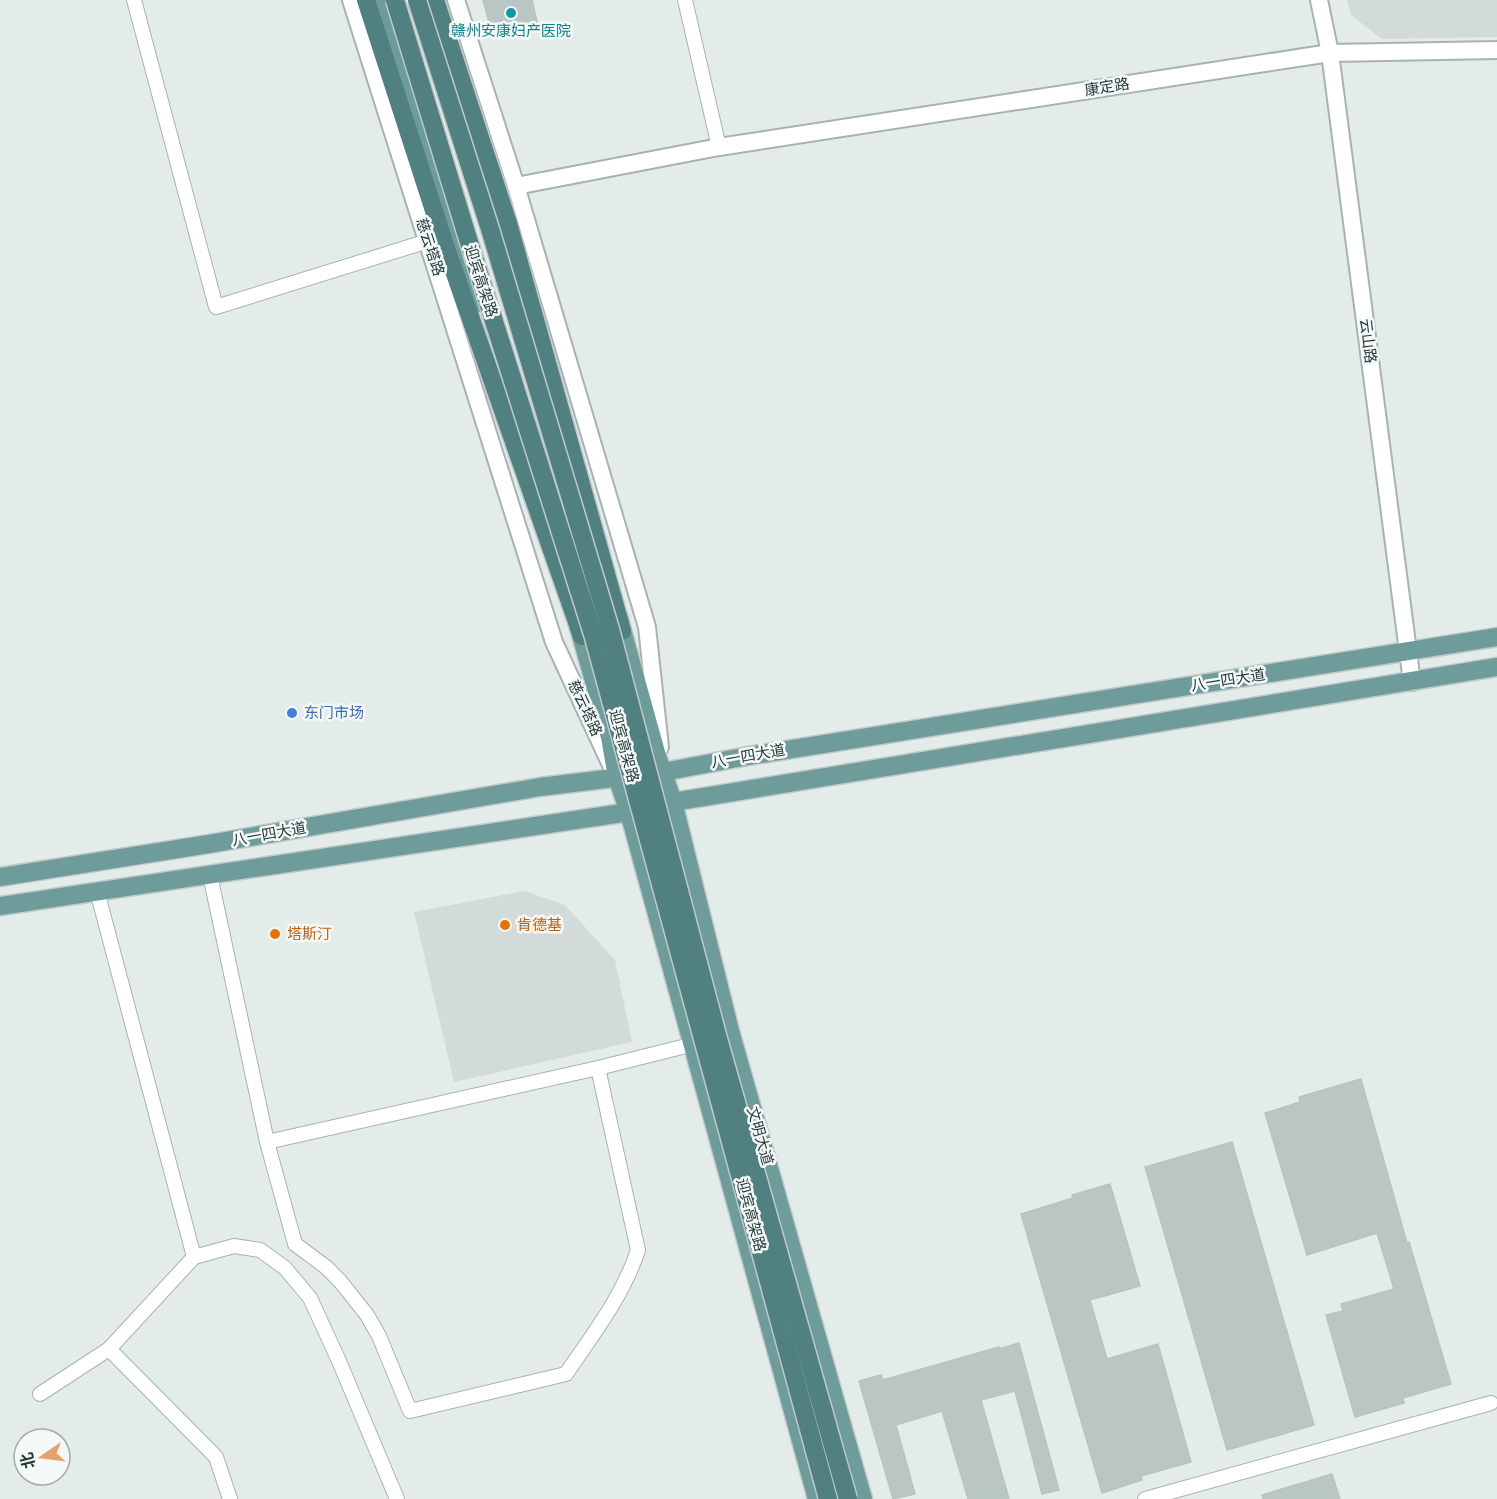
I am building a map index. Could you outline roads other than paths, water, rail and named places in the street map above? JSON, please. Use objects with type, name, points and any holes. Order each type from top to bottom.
[{"type":"highway","points":[[366,0],[446,248],[582,636]]},
{"type":"highway","name":"迎宾高架路","points":[[395,0],[593,634],[828,1499]]},
{"type":"highway","name":"迎宾高架路","points":[[417,0],[490,229],[610,628],[717,1035],[848,1499]]},
{"type":"highway","points":[[435,0],[508,223],[622,631]]},
{"type":"main road","name":"慈云塔路","points":[[376,0],[582,636],[610,737],[617,777]]},
{"type":"main road","points":[[428,0],[622,631],[663,772]]},
{"type":"main road","name":"八一四大道","points":[[0,877],[197,846],[540,787],[663,772],[748,756],[1497,637]]},
{"type":"main road","name":"八一四大道","points":[[0,906],[629,812],[673,802],[1497,667]]},
{"type":"main road","name":"文明大道","points":[[663,772],[673,802],[730,1031],[863,1499]]},
{"type":"main road","points":[[617,777],[629,812],[817,1499]]},
{"type":"street","points":[[134,0],[216,307],[428,241]]},
{"type":"street","name":"慈云塔路","points":[[351,0],[554,642],[617,777]]},
{"type":"street","points":[[456,0],[516,186],[647,627],[663,772]]},
{"type":"street","points":[[684,0],[719,147]]},
{"type":"street","name":"云山路","points":[[1319,0],[1330,53],[1412,682]]},
{"type":"street","name":"康定路","points":[[516,186],[719,147],[1330,53],[1497,50]]},
{"type":"street","points":[[210,875],[267,1142],[295,1244],[326,1267],[367,1315],[379,1336],[410,1411],[566,1374],[616,1301],[632,1269],[638,1250],[598,1068]]},
{"type":"street","points":[[97,891],[194,1257]]},
{"type":"street","points":[[267,1142],[598,1068],[693,1044]]},
{"type":"street","points":[[40,1394],[109,1349],[194,1257],[234,1246],[260,1250],[285,1268],[310,1298],[397,1499]]},
{"type":"street","points":[[109,1349],[216,1457],[230,1499]]},
{"type":"street","points":[[1144,1499],[1491,1402]]},
{"type":"place","name":"赣州安康妇产医院","points":[[511,13]]},
{"type":"place","name":"东门市场","points":[[292,713]]},
{"type":"place","name":"肯德基","points":[[505,925]]},
{"type":"place","name":"塔斯汀","points":[[275,934]]}]
